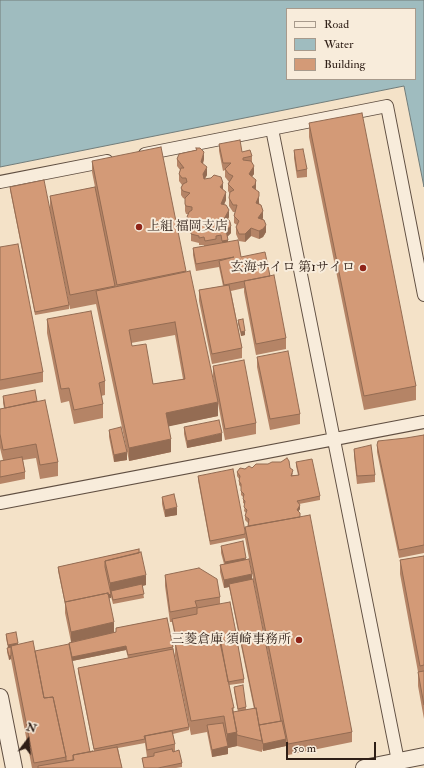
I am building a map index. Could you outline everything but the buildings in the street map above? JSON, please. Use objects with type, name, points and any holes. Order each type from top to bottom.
[{"type":"street","points":[[132,156],[387,106],[424,295]]},
{"type":"street","points":[[272,129],[332,439],[398,761]]},
{"type":"street","points":[[0,182],[116,159]]},
{"type":"street","points":[[0,503],[424,422]]},
{"type":"street","points":[[0,698],[14,768]]},
{"type":"street","points":[[364,768],[424,756]]},
{"type":"water","points":[[0,0],[424,0],[424,187],[404,86],[0,167]]},
{"type":"place","name":"上組 福岡支店","points":[[139,227]]},
{"type":"place","name":"玄海サイロ 第1サイロ","points":[[363,268]]},
{"type":"place","name":"三菱倉庫 須崎事務所","points":[[299,640]]}]
